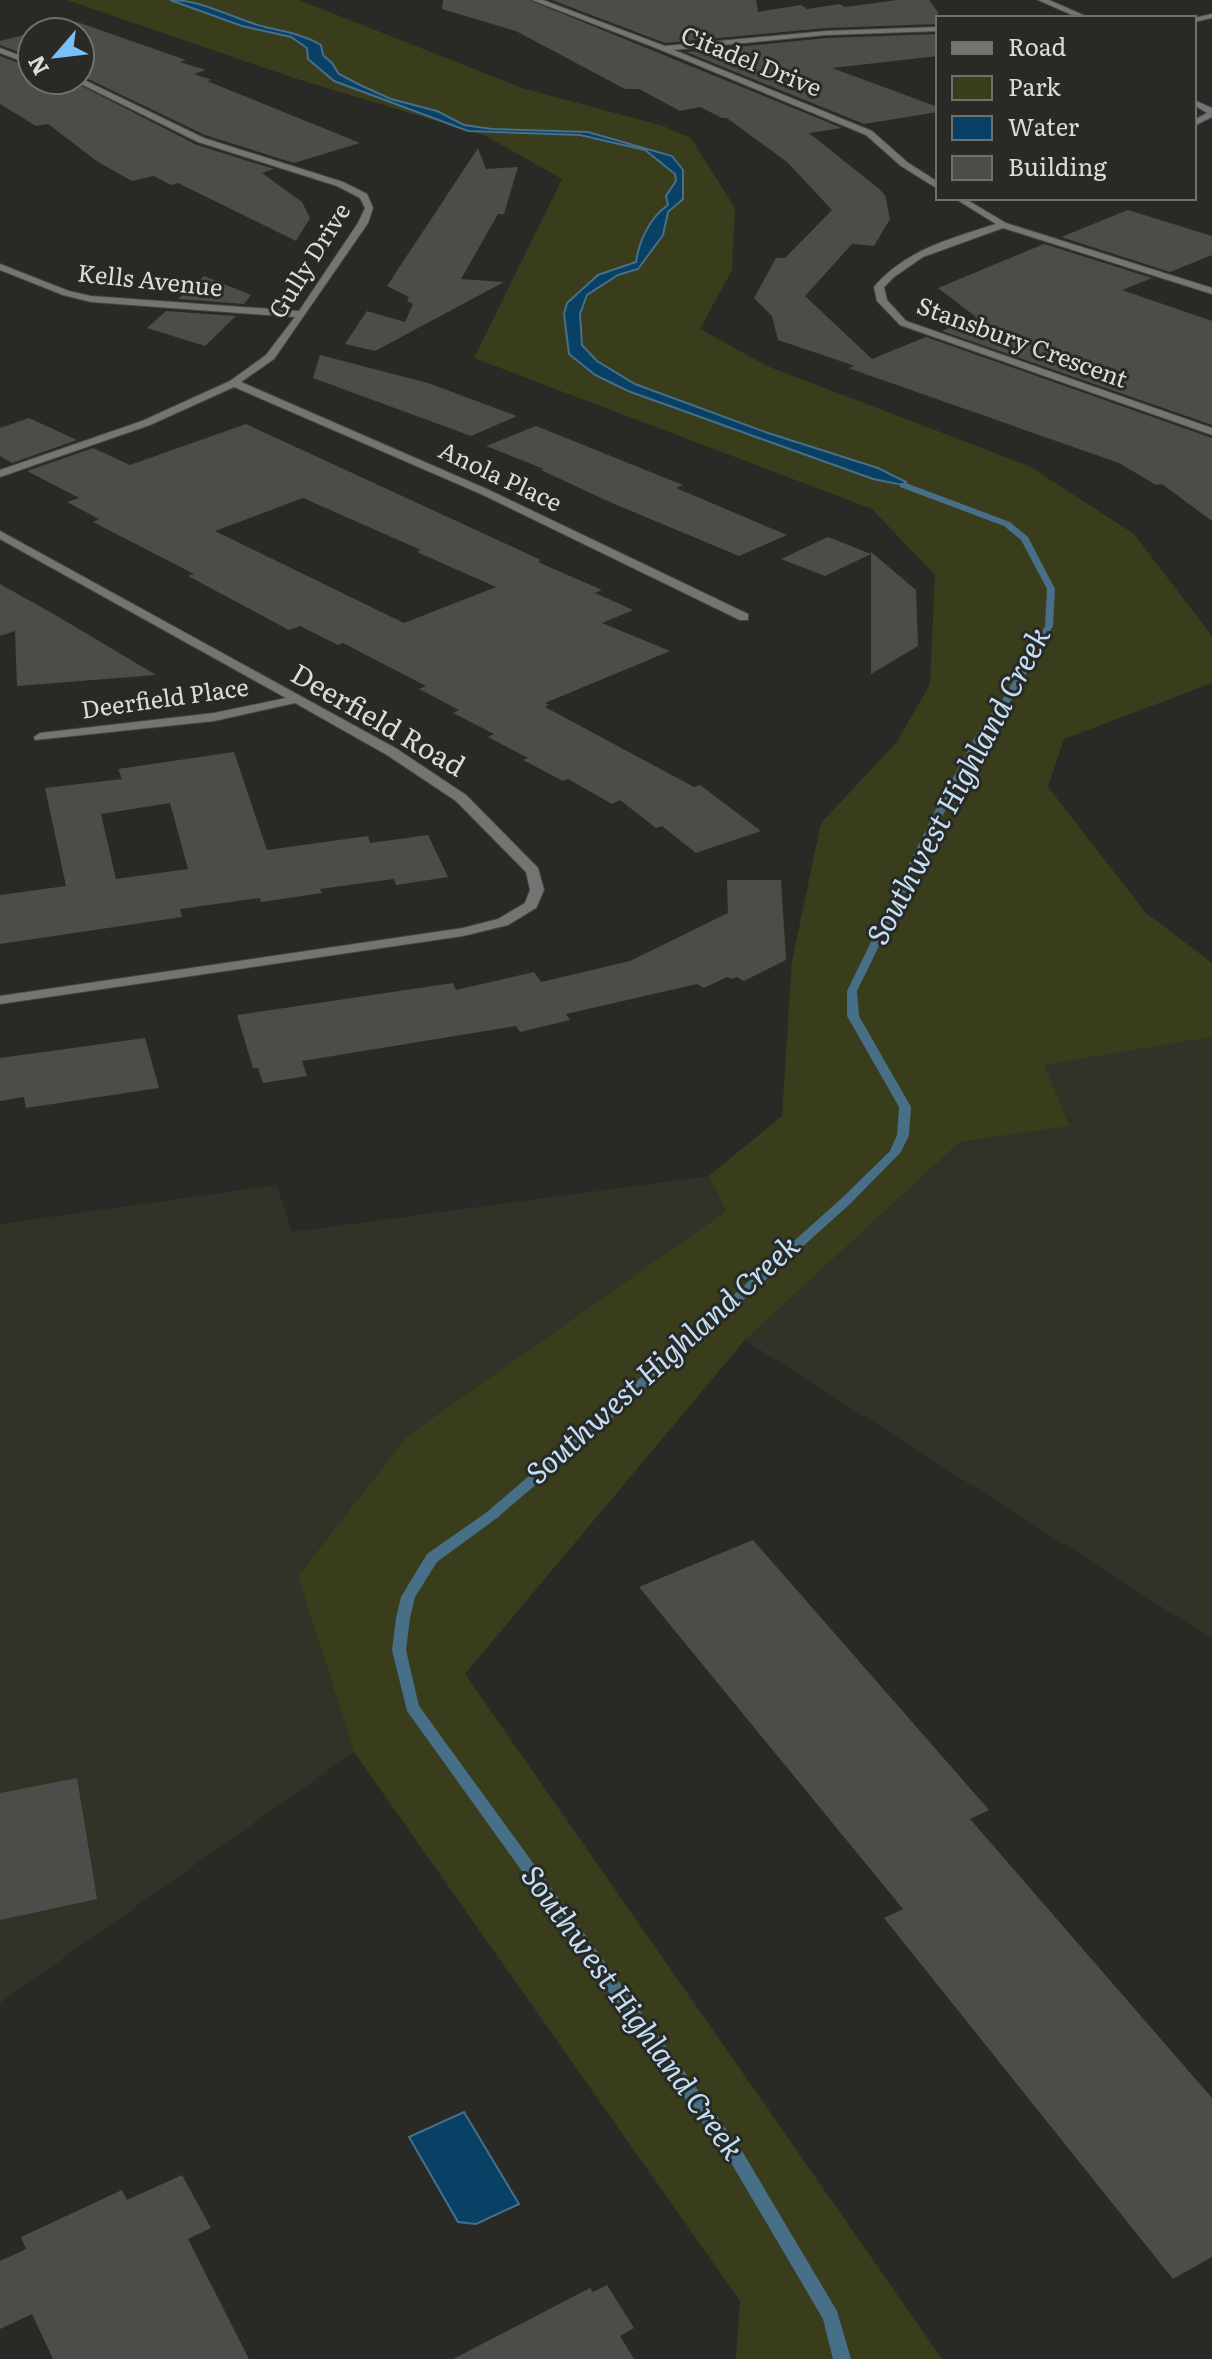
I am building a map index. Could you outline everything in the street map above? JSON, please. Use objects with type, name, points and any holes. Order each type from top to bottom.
[{"type":"street","name":"Citadel Drive","points":[[536,0],[664,48],[869,133],[904,164],[936,185]]},
{"type":"street","points":[[1042,0],[1081,16]]},
{"type":"street","points":[[664,48],[826,33],[936,29]]},
{"type":"street","name":"Gully Drive","points":[[0,474],[146,423],[234,383],[270,357],[363,223],[369,208],[364,196],[340,184],[190,136],[96,89]]},
{"type":"street","points":[[1196,103],[1210,110],[1211,114],[1196,122]]},
{"type":"street","points":[[961,200],[1003,225],[1212,291]]},
{"type":"street","name":"Stansbury Crescent","points":[[1003,225],[927,253],[894,271],[879,287],[882,301],[903,323],[1212,432]]},
{"type":"street","name":"Kells Avenue","points":[[0,267],[66,293],[91,299],[300,314]]},
{"type":"street","name":"Anola Place","points":[[234,383],[485,492],[744,617]]},
{"type":"street","name":"Deerfield Road","points":[[0,534],[392,752],[461,798],[533,871],[537,890],[531,905],[503,922],[463,932],[0,1000]]},
{"type":"street","name":"Deerfield Place","points":[[40,737],[214,717],[294,700]]},
{"type":"shaded area","points":[[1212,1037],[1212,1639],[745,1340],[960,1142],[1069,1126],[1043,1065]]},
{"type":"shaded area","points":[[709,1176],[726,1211],[407,1436],[298,1576],[354,1752],[0,2003],[0,1224],[277,1185],[292,1232]]},
{"type":"green space","points":[[67,0],[299,0],[522,88],[663,126],[691,138],[735,208],[732,270],[700,329],[767,366],[1029,466],[1134,534],[1212,636],[1212,683],[1064,739],[1048,787],[1146,913],[1212,963],[1212,1037],[1044,1065],[1070,1126],[960,1142],[745,1340],[465,1674],[942,2359],[736,2359],[740,2301],[354,1752],[298,1576],[407,1436],[726,1211],[709,1176],[782,1116],[792,961],[821,823],[896,743],[930,684],[935,575],[872,509],[474,358],[562,179],[486,136],[297,79]]},
{"type":"water","points":[[170,0],[201,5],[312,40],[321,45],[323,55],[339,74],[391,99],[437,111],[464,125],[492,129],[588,132],[672,156],[683,170],[683,199],[668,212],[663,235],[638,269],[618,275],[587,295],[580,314],[582,345],[597,361],[635,384],[768,433],[878,468],[906,482],[903,485],[873,479],[628,391],[595,375],[569,354],[564,314],[567,303],[598,275],[636,262],[646,230],[668,205],[666,196],[676,181],[675,174],[645,150],[580,135],[468,131],[334,81],[308,59],[307,48],[291,37],[242,26]]},
{"type":"water","points":[[464,2112],[519,2204],[476,2224],[458,2222],[409,2137]]},
{"type":"building","points":[[443,0],[529,0],[842,128],[809,133],[885,195],[890,219],[874,246],[852,244],[805,296],[872,359],[926,337],[1212,438],[1212,521],[1162,484],[1156,485],[1119,463],[848,368],[855,366],[778,340],[772,316],[754,298],[776,258],[785,258],[832,210],[787,162],[727,118],[700,107],[680,111],[639,89],[625,89],[516,31],[442,9]]},
{"type":"building","points":[[552,0],[756,0],[758,12],[801,5],[807,9],[840,4],[845,7],[897,0],[929,0],[938,12],[936,24],[826,28],[665,43]]},
{"type":"building","points":[[96,29],[186,60],[180,62],[206,70],[194,74],[212,80],[207,81],[360,143],[294,163],[205,135],[96,83]]},
{"type":"building","points":[[936,34],[936,56],[832,68],[936,106],[936,112],[864,124],[686,52],[826,38]]},
{"type":"building","points":[[16,37],[16,51],[0,45],[0,41]]},
{"type":"building","points":[[0,56],[16,62],[16,96],[96,96],[96,93],[197,145],[274,169],[262,173],[302,202],[310,218],[296,241],[178,183],[171,185],[154,176],[132,181],[98,162],[48,124],[36,126],[0,104]]},
{"type":"building","points":[[478,148],[486,169],[518,167],[504,214],[498,214],[461,279],[504,282],[375,351],[345,344],[367,311],[405,322],[413,304],[407,301],[409,297],[387,286]]},
{"type":"building","points":[[1128,210],[1212,236],[1212,255],[1170,272],[1061,237]]},
{"type":"building","points":[[1044,244],[1152,278],[1122,290],[1212,321],[1212,425],[942,331],[976,317],[938,288]]},
{"type":"building","points":[[204,276],[251,295],[244,304],[178,299]]},
{"type":"building","points":[[166,311],[236,316],[205,346],[147,328]]},
{"type":"building","points":[[320,355],[428,383],[517,416],[471,436],[313,378]]},
{"type":"building","points":[[29,418],[77,440],[12,463],[0,456],[0,428]]},
{"type":"building","points":[[246,424],[602,590],[595,593],[633,610],[602,623],[670,651],[545,703],[549,705],[545,707],[694,787],[700,785],[761,831],[696,853],[662,826],[656,828],[620,800],[612,804],[568,779],[563,781],[523,760],[528,758],[488,737],[494,734],[453,713],[459,710],[419,689],[426,686],[343,643],[338,645],[300,626],[289,630],[188,576],[194,574],[93,522],[99,519],[67,502],[79,498],[27,471],[93,448],[130,465]],"holes":[[[303,498],[421,550],[417,552],[496,587],[404,623],[215,531]]]},
{"type":"building","points":[[536,426],[683,485],[676,488],[787,535],[739,556],[486,446]]},
{"type":"building","points":[[828,537],[871,554],[825,576],[781,559]]},
{"type":"building","points":[[871,552],[916,590],[918,646],[871,674]]},
{"type":"building","points":[[0,584],[156,675],[17,686],[15,631],[0,636]]},
{"type":"building","points":[[234,752],[267,850],[368,836],[370,843],[428,835],[448,877],[396,885],[394,879],[320,889],[322,893],[261,902],[260,898],[180,909],[182,917],[0,944],[0,895],[66,886],[45,788],[122,779],[118,769]],"holes":[[[170,803],[188,869],[116,879],[101,814]]]},
{"type":"building","points":[[727,880],[781,880],[786,960],[744,981],[727,977],[704,988],[697,984],[566,1014],[570,1020],[520,1032],[516,1026],[302,1061],[307,1076],[263,1083],[258,1068],[253,1068],[237,1015],[453,983],[456,990],[534,972],[541,982],[630,961],[728,913]]},
{"type":"building","points":[[145,1038],[159,1088],[26,1108],[24,1097],[0,1101],[0,1058]]},
{"type":"building","points":[[753,1540],[989,1810],[970,1819],[1212,2098],[1212,2257],[1173,2279],[884,1918],[903,1909],[639,1587]]},
{"type":"building","points":[[77,1778],[97,1899],[0,1920],[0,1793]]},
{"type":"building","points":[[182,2175],[211,2228],[188,2239],[249,2359],[53,2359],[32,2314],[0,2329],[0,2261],[26,2249],[21,2237],[122,2190],[127,2200]]},
{"type":"building","points":[[607,2285],[634,2328],[620,2336],[634,2359],[453,2359],[590,2288],[593,2292]]},
{"type":"waterway","name":"Southwest Highland Creek","points":[[842,2359],[831,2317],[736,2156],[412,1707],[399,1650],[408,1597],[432,1558],[492,1515],[577,1442],[846,1201],[895,1152],[903,1135],[905,1107],[853,1016],[852,991],[941,809],[985,728],[1008,698],[1049,626],[1051,589],[1025,539],[1007,524],[903,485]]}]
